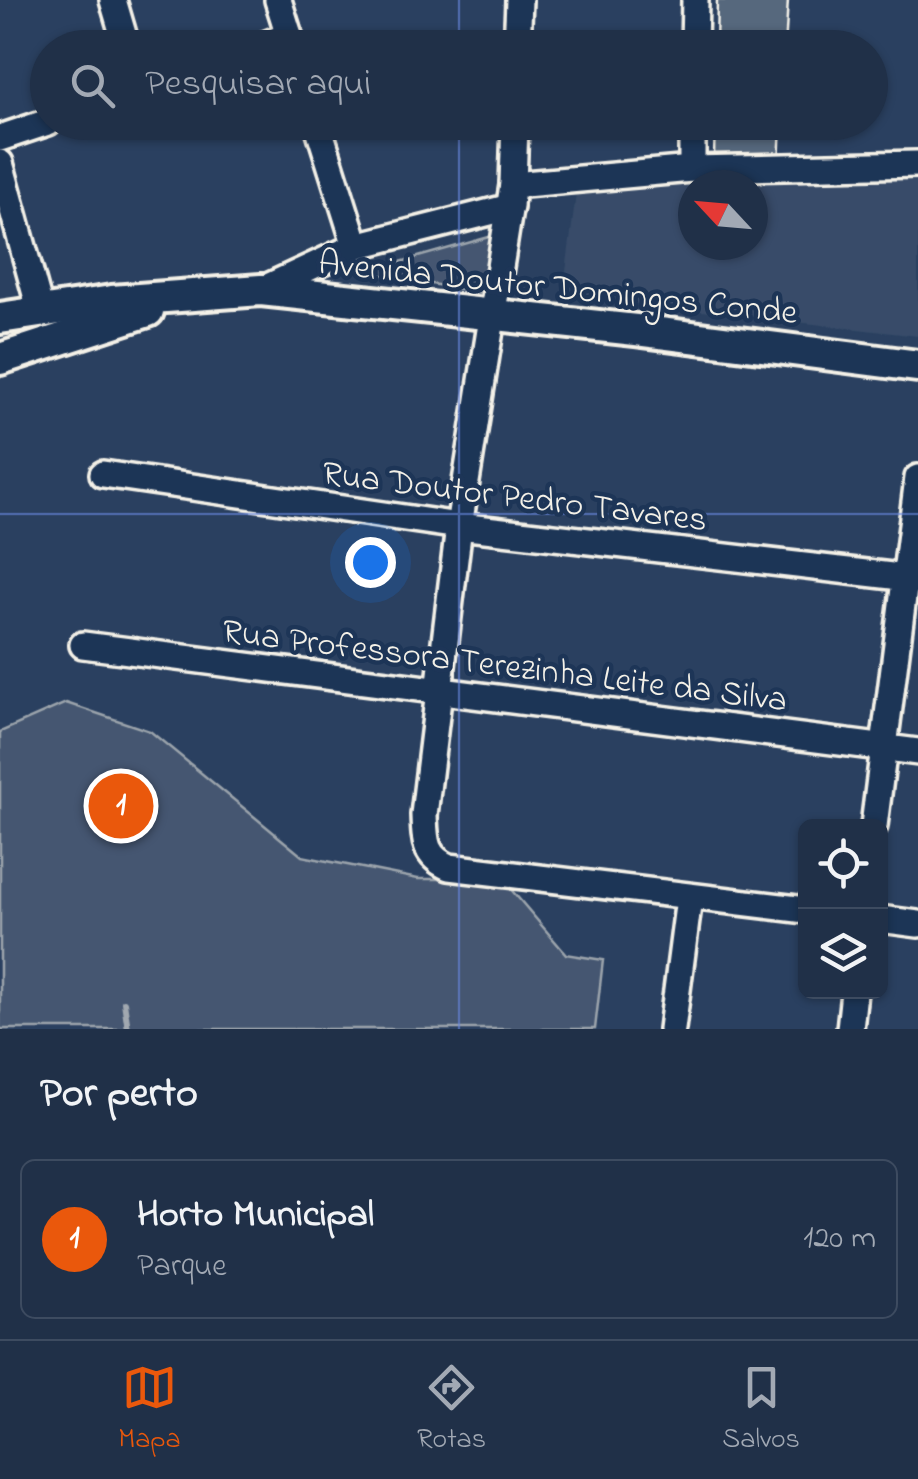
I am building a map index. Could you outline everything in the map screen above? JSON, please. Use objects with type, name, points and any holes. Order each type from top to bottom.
[{"type":"main road","name":"Avenida Doutor Domingos Conde","points":[[0,318],[40,310],[261,290],[918,366]]},
{"type":"main road","name":"Avenida Doutor Domingos Conde","points":[[12,354],[189,299]]},
{"type":"street","points":[[113,0],[122,30]]},
{"type":"street","points":[[278,0],[288,30]]},
{"type":"street","points":[[518,30],[519,0]]},
{"type":"street","points":[[694,30],[695,0]]},
{"type":"street","points":[[0,138],[30,128]]},
{"type":"street","points":[[323,140],[356,246]]},
{"type":"street","points":[[514,140],[512,196],[459,526],[424,815],[425,846],[430,855],[450,866],[798,909]]},
{"type":"street","points":[[692,140],[692,169]]},
{"type":"street","points":[[0,163],[40,310]]},
{"type":"street","points":[[261,290],[356,246],[512,196],[692,169],[918,164]]},
{"type":"street","name":"Rua Doutor Pedro Tavares","points":[[103,474],[459,526],[913,578]]},
{"type":"street","points":[[875,819],[913,578],[918,478]]},
{"type":"street","name":"Rua Professora Terezinha Leite da Silva","points":[[83,644],[918,752]]},
{"type":"street","points":[[672,1029],[689,898]]},
{"type":"street","points":[[888,920],[918,924]]},
{"type":"street","points":[[850,1029],[853,999]]},
{"type":"shaded area","points":[[918,176],[918,336],[563,295],[577,186],[678,183],[678,260],[768,260],[768,180]]},
{"type":"shaded area","points":[[496,235],[487,294],[365,272]]},
{"type":"shaded area","points":[[66,703],[150,731],[302,856],[418,879],[483,879],[485,885],[508,886],[566,954],[603,960],[595,1029],[0,1029],[0,732]]},
{"type":"building","points":[[717,0],[788,0],[786,30],[716,30]]},
{"type":"building","points":[[714,140],[780,140],[779,166],[714,156]]},
{"type":"waterway","points":[[124,1002],[128,1029]]},
{"type":"place","name":"Horto Municipal","points":[[121,806]]}]
